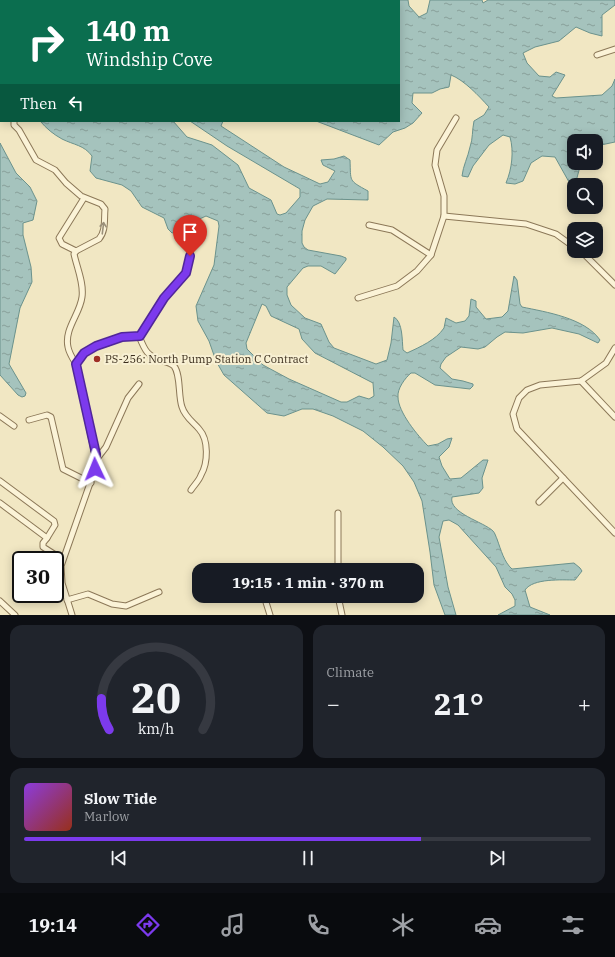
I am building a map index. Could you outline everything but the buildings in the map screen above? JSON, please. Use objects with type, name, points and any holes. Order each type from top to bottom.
[{"type":"street","points":[[597,55],[615,49]]},
{"type":"street","points":[[358,298],[397,286],[417,271],[430,255],[444,216],[444,196],[435,165],[436,150],[456,118]]},
{"type":"street","points":[[14,122],[14,125],[19,130],[36,160],[55,170],[66,183],[84,198],[97,202],[105,209],[104,230],[99,239],[76,251],[74,254],[81,283],[82,296],[78,311],[70,328],[67,341],[69,351],[76,364],[96,460],[91,483],[64,554]]},
{"type":"street","points":[[76,251],[62,244],[59,238],[84,198]]},
{"type":"street","points":[[444,216],[526,224],[556,234],[567,241]]},
{"type":"street","points":[[369,226],[392,230],[430,255]]},
{"type":"street","points":[[140,336],[164,298],[186,273],[192,244]]},
{"type":"street","points":[[587,258],[615,285]]},
{"type":"street","points":[[76,364],[84,353],[96,346],[122,337],[140,336]]},
{"type":"street","points":[[140,336],[146,352],[150,356],[168,362],[174,367],[177,373],[182,407],[189,419],[202,432],[206,449],[205,464],[201,476],[191,490]]},
{"type":"street","points":[[615,348],[606,363],[581,381],[540,386],[527,390],[519,398],[513,414],[517,429],[615,533]]},
{"type":"street","points":[[581,381],[615,417]]},
{"type":"street","points":[[96,460],[106,447],[128,398],[140,384]]},
{"type":"street","points":[[29,420],[47,415],[51,417],[63,469],[91,483]]},
{"type":"street","points":[[0,416],[14,426]]},
{"type":"street","points":[[540,502],[563,478]]},
{"type":"street","points":[[0,481],[54,521],[55,525],[43,543],[44,546],[51,551]]},
{"type":"street","points":[[0,503],[47,538]]},
{"type":"street","points":[[338,513],[338,563]]},
{"type":"street","points":[[64,589],[72,615]]},
{"type":"street","points":[[67,600],[88,594],[112,604],[126,606],[159,592]]},
{"type":"street","points":[[0,601],[15,615]]},
{"type":"street","points":[[266,603],[270,615]]},
{"type":"street","points":[[339,603],[342,615]]},
{"type":"water","points":[[400,0],[408,0],[409,6],[419,17],[427,13],[430,0],[482,0],[483,3],[488,0],[615,0],[615,5],[602,15],[602,36],[576,27],[559,41],[535,47],[523,53],[527,63],[539,76],[550,77],[556,72],[565,75],[552,96],[556,98],[602,95],[612,86],[615,79],[615,142],[603,145],[603,134],[567,134],[567,170],[579,170],[577,178],[567,178],[555,157],[542,156],[531,163],[523,181],[515,184],[506,183],[511,166],[512,148],[510,137],[503,135],[489,145],[473,166],[468,177],[462,176],[471,144],[474,121],[484,115],[489,107],[466,84],[451,75],[449,87],[432,93],[413,93],[412,103],[422,113],[413,123],[405,128],[393,132],[379,145],[319,122],[400,122]]},
{"type":"water","points":[[41,122],[174,122],[187,137],[212,145],[238,165],[249,188],[271,200],[277,214],[280,215],[286,213],[300,197],[300,189],[227,146],[191,122],[223,122],[221,126],[284,167],[320,184],[328,182],[335,171],[323,165],[321,160],[334,159],[344,156],[350,160],[350,173],[352,180],[357,185],[368,191],[368,200],[327,199],[313,206],[305,220],[302,231],[302,243],[308,250],[341,256],[346,258],[346,260],[335,274],[321,266],[308,266],[303,268],[287,287],[287,295],[291,305],[305,318],[321,324],[329,342],[334,348],[376,364],[387,360],[391,343],[394,317],[397,319],[401,327],[403,350],[407,353],[437,336],[444,328],[446,318],[456,323],[465,321],[469,316],[471,299],[476,301],[476,307],[486,319],[502,317],[508,311],[514,276],[517,280],[520,304],[522,307],[564,317],[585,326],[593,332],[600,340],[598,343],[579,334],[552,328],[523,333],[505,332],[485,347],[478,349],[461,347],[446,357],[441,364],[440,368],[452,379],[473,384],[470,389],[435,385],[415,373],[411,373],[402,384],[398,394],[401,410],[414,430],[428,446],[438,444],[452,438],[449,447],[439,457],[442,466],[450,479],[461,478],[483,460],[488,460],[482,478],[483,488],[479,493],[452,497],[452,503],[455,508],[468,517],[493,531],[505,559],[512,569],[574,563],[580,568],[582,571],[575,580],[556,580],[534,583],[525,590],[530,607],[550,615],[498,615],[515,606],[515,600],[512,594],[505,587],[496,567],[458,525],[449,520],[443,521],[439,537],[448,587],[456,615],[445,615],[434,585],[422,501],[414,482],[403,466],[363,431],[333,416],[313,409],[302,409],[284,416],[267,413],[224,375],[216,361],[209,341],[198,321],[196,306],[214,265],[219,226],[218,221],[206,216],[181,230],[172,233],[168,229],[164,218],[142,207],[131,191],[122,185],[96,178],[90,171],[92,156],[89,152],[66,141],[50,131]],"holes":[[[262,304],[266,306],[271,316],[299,329],[302,339],[315,353],[373,383],[374,396],[369,399],[359,396],[347,402],[341,402],[289,379],[263,365],[247,349],[246,343]]]},
{"type":"water","points":[[0,143],[16,173],[30,187],[37,201],[33,220],[23,223],[23,235],[31,267],[32,282],[20,308],[9,364],[26,393],[25,396],[22,397],[18,395],[0,375]]},
{"type":"place","name":"PS-256: North Pump Station C Contract","points":[[97,359]]},
{"type":"route","points":[[95,469],[96,454],[76,364],[84,353],[90,348],[108,343],[117,338],[140,336],[164,298],[186,273],[190,256]]}]
